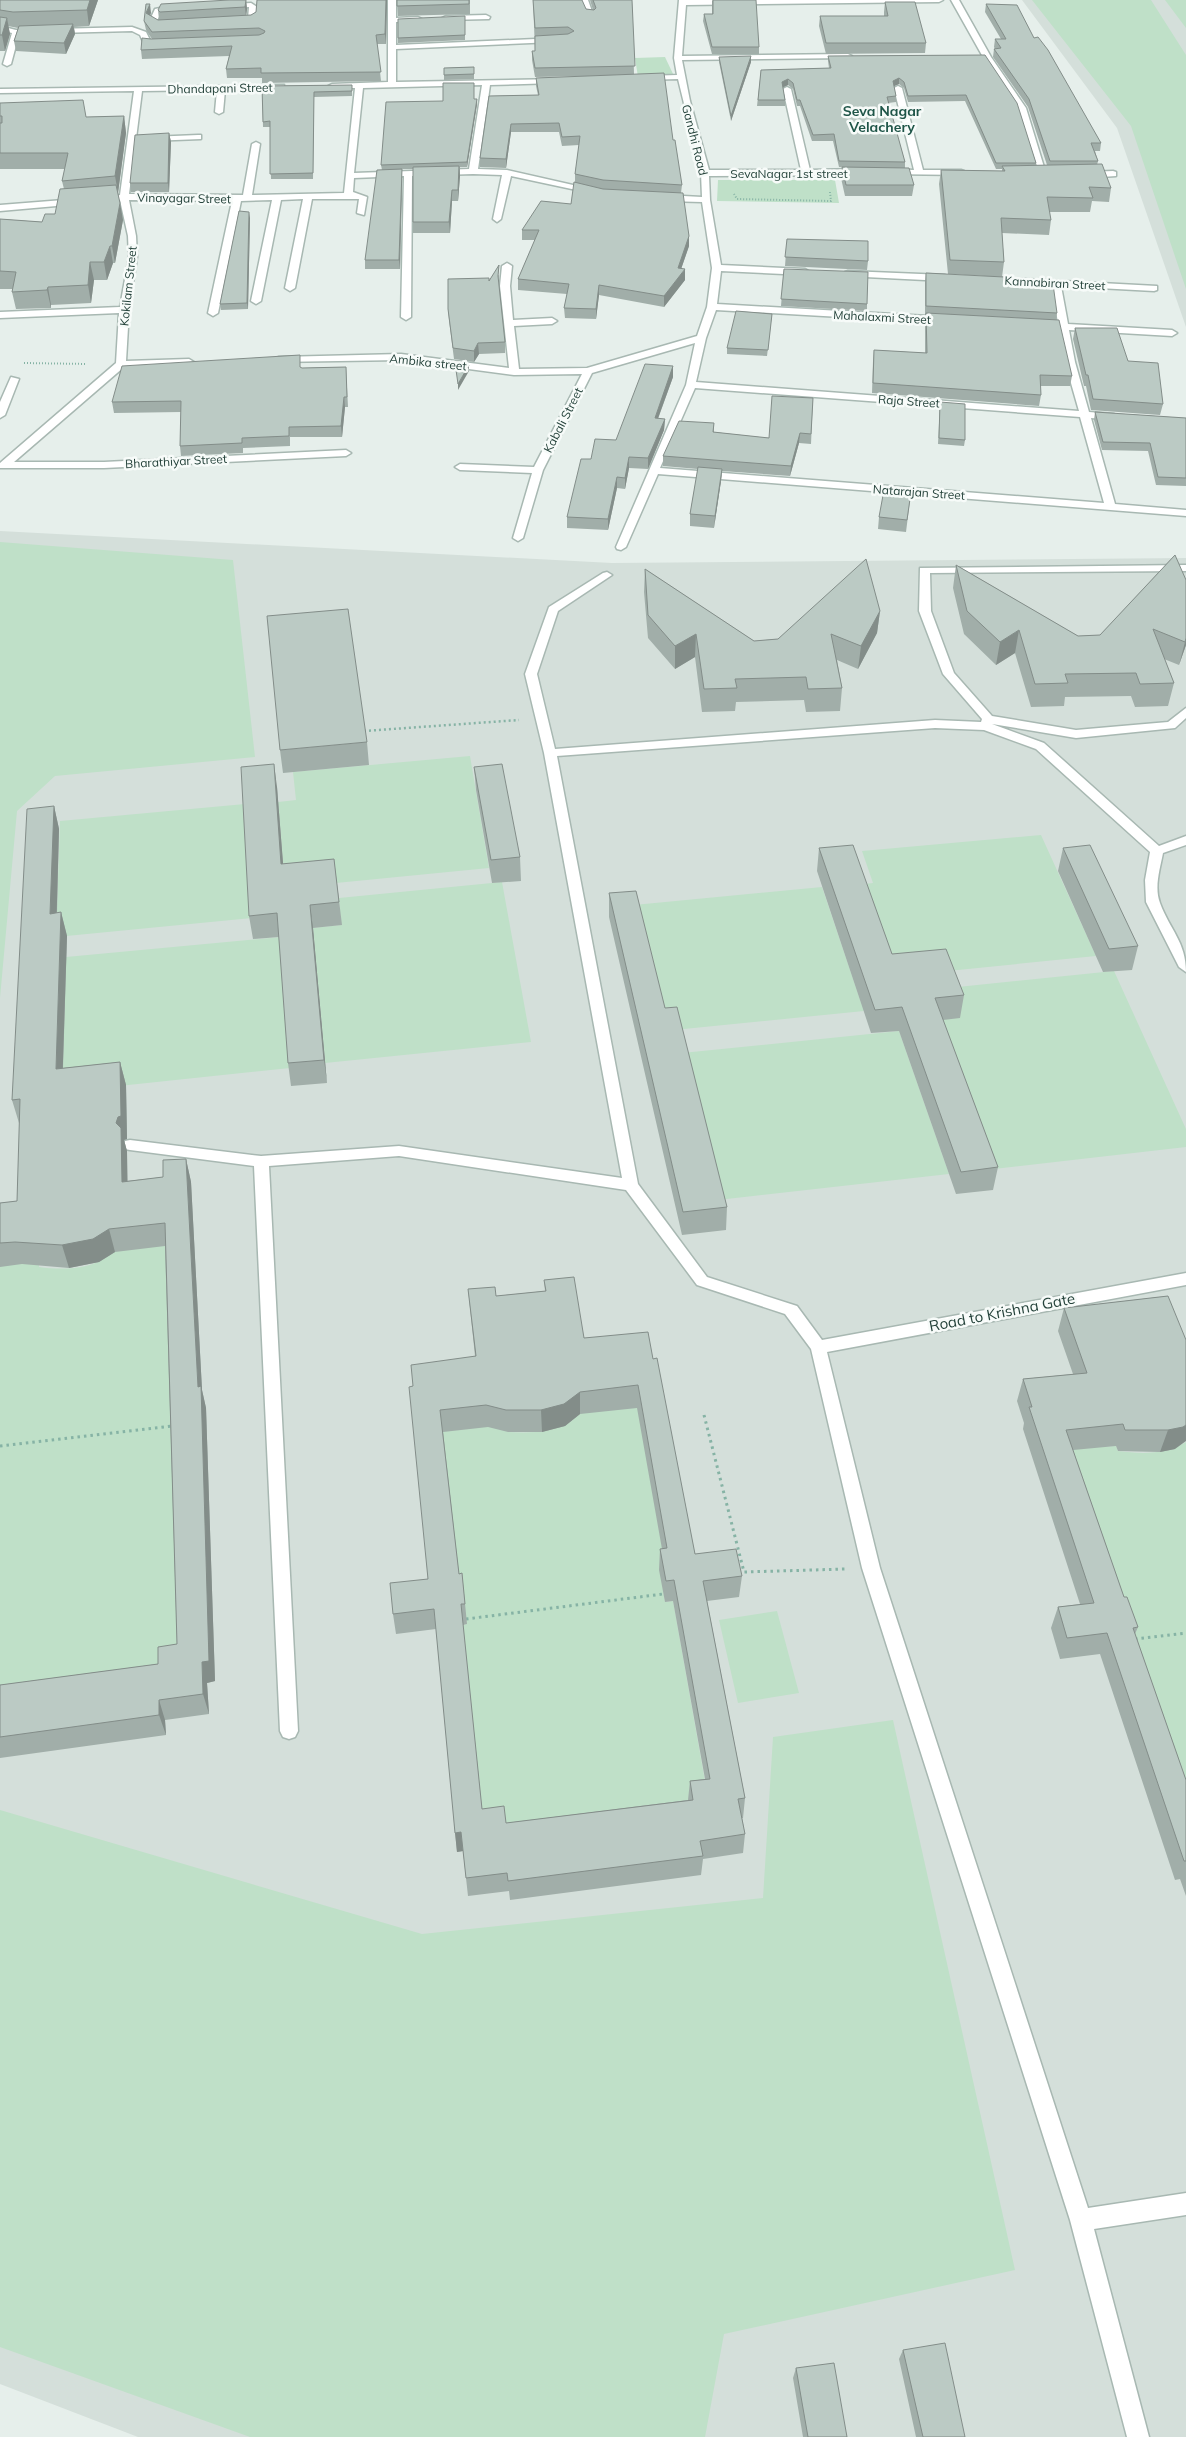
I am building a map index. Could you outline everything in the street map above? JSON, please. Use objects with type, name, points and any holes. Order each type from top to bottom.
[{"type":"street","points":[[175,8],[179,0]]},
{"type":"street","points":[[584,0],[591,15]]},
{"type":"street","points":[[682,2],[939,0]]},
{"type":"street","points":[[955,0],[987,57],[1022,108],[1044,175]]},
{"type":"street","name":"Gandhi Road","points":[[621,547],[691,385],[701,338],[712,307],[716,268],[706,200],[705,173],[680,77],[678,58],[682,2]]},
{"type":"street","points":[[392,86],[392,3],[401,6]]},
{"type":"street","points":[[253,7],[251,21],[154,25],[158,11],[175,8],[253,7]]},
{"type":"street","points":[[439,18],[486,17]]},
{"type":"street","points":[[392,20],[430,19]]},
{"type":"street","points":[[0,28],[16,32],[132,29],[140,30],[145,34],[148,44],[166,44]]},
{"type":"street","points":[[7,64],[16,32]]},
{"type":"street","points":[[392,46],[568,39]]},
{"type":"street","points":[[678,58],[858,56]]},
{"type":"street","points":[[977,57],[987,57]]},
{"type":"street","points":[[632,79],[680,77]]},
{"type":"street","points":[[320,86],[564,81]]},
{"type":"street","points":[[473,171],[486,84]]},
{"type":"street","points":[[359,86],[350,194],[362,197],[361,213]]},
{"type":"street","name":"Dhandapani Street","points":[[0,91],[290,87]]},
{"type":"street","name":"Kokilam Street","points":[[120,364],[124,310],[133,257],[132,236],[124,197],[138,88]]},
{"type":"street","points":[[219,112],[221,88]]},
{"type":"street","points":[[898,88],[918,172]]},
{"type":"street","points":[[787,89],[806,172]]},
{"type":"street","points":[[131,140],[198,137]]},
{"type":"street","points":[[247,198],[256,144]]},
{"type":"street","points":[[351,176],[473,171],[507,174],[603,194]]},
{"type":"street","name":"SevaNagar 1st street","points":[[705,173],[918,172],[967,174]]},
{"type":"street","points":[[406,317],[408,173]]},
{"type":"street","points":[[497,219],[507,174]]},
{"type":"street","points":[[1074,175],[1113,174]]},
{"type":"street","points":[[1035,175],[1054,175]]},
{"type":"street","name":"Vinayagar Street","points":[[0,208],[124,197],[308,198],[343,197],[350,194]]},
{"type":"street","points":[[657,197],[706,200]]},
{"type":"street","points":[[212,313],[237,198]]},
{"type":"street","points":[[256,301],[277,198]]},
{"type":"street","points":[[290,288],[308,198]]},
{"type":"street","points":[[41,217],[44,205]]},
{"type":"street","points":[[507,266],[505,286],[514,372]]},
{"type":"street","points":[[716,268],[816,272]]},
{"type":"street","points":[[836,273],[956,279]]},
{"type":"street","name":"Kannabiran Street","points":[[976,280],[1154,288]]},
{"type":"street","points":[[1056,284],[1070,362],[1110,506]]},
{"type":"street","name":"Mahalaxmi Street","points":[[712,307],[957,321]]},
{"type":"street","points":[[0,315],[124,310]]},
{"type":"street","points":[[509,323],[552,321]]},
{"type":"street","points":[[1035,325],[1172,333]]},
{"type":"street","name":"Ambika street","points":[[268,360],[401,357],[514,372],[588,371],[701,338]]},
{"type":"street","points":[[3,466],[120,364],[199,362]]},
{"type":"street","name":"Kabali Street","points":[[518,538],[538,470],[588,371]]},
{"type":"street","points":[[0,415],[14,379]]},
{"type":"street","name":"Raja Street","points":[[691,385],[1121,417]]},
{"type":"street","name":"Bharathiyar Street","points":[[3,466],[104,465],[346,453]]},
{"type":"street","points":[[460,467],[538,470]]},
{"type":"street","name":"Natarajan Street","points":[[653,471],[1186,512]]},
{"type":"street","points":[[1156,851],[1040,746],[987,722],[949,674],[925,611],[924,570],[1186,568]]},
{"type":"street","points":[[606,575],[553,609],[531,674],[550,753],[631,1186],[702,1281],[791,1310],[818,1347],[871,1568],[1081,2220],[1138,2437]]},
{"type":"street","points":[[550,753],[935,724],[987,722],[1076,734],[1171,725],[1186,712]]},
{"type":"street","points":[[1156,851],[1186,840]]},
{"type":"street","points":[[1156,851],[1150,880],[1153,902],[1186,967]]},
{"type":"street","points":[[130,1145],[261,1161],[399,1150],[631,1186]]},
{"type":"street","points":[[261,1161],[288,1731]]},
{"type":"street","name":"Road to Krishna Gate","points":[[818,1347],[1186,1279]]},
{"type":"street","points":[[1081,2220],[1186,2204]]},
{"type":"path","points":[[18,363],[120,364]]},
{"type":"path","points":[[364,731],[542,718]]},
{"type":"path","points":[[704,1415],[744,1572],[871,1568]]},
{"type":"path","points":[[0,1446],[176,1425]]},
{"type":"path","points":[[466,1619],[664,1594]]},
{"type":"path","points":[[1127,1640],[1186,1633]]},
{"type":"shaded area","points":[[1022,0],[1186,0],[1186,327],[1117,128]]},
{"type":"shaded area","points":[[0,531],[612,563],[1186,558],[1186,2437],[138,2437],[0,2384]]},
{"type":"green space","points":[[1032,0],[1151,0],[1186,55],[1186,289],[1131,126]]},
{"type":"green space","points":[[1165,0],[1186,0],[1186,28]]},
{"type":"green space","points":[[665,57],[674,76],[638,77],[635,58]]},
{"type":"green space","points":[[718,180],[835,180],[839,203],[717,201]]},
{"type":"green space","points":[[0,542],[233,560],[255,757],[55,776],[17,811],[0,998]]},
{"type":"green space","points":[[470,756],[489,868],[285,888],[278,802],[296,800],[293,772]]},
{"type":"green space","points":[[245,804],[252,918],[56,937],[60,821]]},
{"type":"green space","points":[[1041,835],[1096,956],[888,977],[856,885],[873,883],[862,851]]},
{"type":"green space","points":[[502,882],[531,1042],[325,1063],[313,928],[341,925],[339,898]]},
{"type":"green space","points":[[822,887],[864,1011],[664,1031],[634,905]]},
{"type":"green space","points":[[281,937],[290,1068],[62,1092],[66,957]]},
{"type":"green space","points":[[1114,971],[1186,1129],[1186,1147],[985,1170],[931,1021],[948,988]]},
{"type":"green space","points":[[899,1031],[949,1174],[718,1200],[682,1053]]},
{"type":"green space","points":[[170,1231],[183,1665],[0,1707],[0,1250],[39,1262],[39,1267],[56,1269],[75,1268],[100,1261],[108,1256],[108,1252]]},
{"type":"green space","points":[[635,1392],[666,1569],[660,1570],[665,1602],[673,1601],[708,1798],[484,1828],[463,1625],[467,1624],[461,1594],[440,1412],[500,1425],[508,1432],[542,1431],[558,1428],[573,1420],[573,1415]]},
{"type":"green space","points":[[1053,1432],[1100,1447],[1116,1446],[1118,1451],[1135,1453],[1161,1451],[1186,1442],[1186,1827]]},
{"type":"green space","points":[[777,1611],[799,1693],[738,1703],[719,1620]]},
{"type":"green space","points":[[893,1720],[1015,2270],[724,2334],[705,2437],[250,2437],[0,2347],[0,1810],[422,1934],[763,1898],[773,1737]]},
{"type":"building","points":[[0,0],[90,0],[87,10],[13,12],[0,10]]},
{"type":"building","points":[[246,0],[245,7],[160,12],[158,10],[161,4]]},
{"type":"building","points":[[257,0],[386,0],[385,34],[376,35],[381,72],[261,73],[261,68],[226,69],[232,46],[141,50],[142,38],[259,35],[265,31],[259,28],[152,32],[144,21],[146,4],[150,4],[146,13],[158,20],[251,15],[256,12]]},
{"type":"building","points":[[397,0],[469,0],[469,4],[397,6]]},
{"type":"building","points":[[533,0],[582,0],[586,9],[594,10],[596,8],[593,0],[632,0],[635,66],[535,68],[532,51],[535,51],[535,36],[568,34],[574,31],[568,27],[535,28]]},
{"type":"building","points":[[713,0],[756,0],[759,47],[712,47],[704,14],[713,14]]},
{"type":"building","points":[[885,2],[915,2],[926,43],[826,43],[820,16],[888,16]]},
{"type":"building","points":[[986,4],[1017,5],[1034,38],[1038,37],[1048,50],[1101,143],[1091,143],[1098,161],[1050,161],[1029,99],[994,49],[1001,48],[995,39],[1006,39]]},
{"type":"building","points":[[465,16],[465,35],[398,38],[398,19]]},
{"type":"building","points":[[0,17],[7,18],[2,35],[0,35]]},
{"type":"building","points":[[73,24],[64,43],[14,41],[19,26]]},
{"type":"building","points":[[985,55],[1017,103],[1036,163],[996,163],[966,95],[908,96],[904,82],[899,78],[893,81],[896,96],[887,97],[905,162],[839,161],[834,134],[813,135],[800,100],[797,100],[793,83],[788,79],[782,82],[785,100],[758,100],[761,70],[831,68],[828,56]]},
{"type":"building","points":[[751,56],[731,116],[719,57]]},
{"type":"building","points":[[474,67],[474,74],[444,75],[444,68]]},
{"type":"building","points":[[664,73],[673,140],[675,140],[682,185],[603,180],[575,174],[580,136],[562,137],[559,123],[511,124],[506,159],[480,158],[489,96],[539,95],[536,78]]},
{"type":"building","points":[[443,83],[474,83],[474,99],[477,99],[467,162],[381,165],[386,102],[443,101]]},
{"type":"building","points":[[352,85],[352,91],[314,92],[313,173],[270,174],[270,121],[263,122],[262,86]]},
{"type":"building","points":[[83,100],[86,117],[124,116],[115,176],[62,181],[68,153],[0,153],[0,123],[2,123],[2,116],[0,116],[0,103]]},
{"type":"building","points":[[169,133],[168,183],[130,183],[135,135]]},
{"type":"building","points":[[1102,164],[1111,188],[1089,187],[1093,198],[1047,197],[1051,220],[1001,218],[1004,262],[950,260],[941,170],[1005,171],[1002,166]]},
{"type":"building","points":[[459,166],[458,190],[452,190],[449,222],[413,222],[413,167]]},
{"type":"building","points":[[842,167],[909,168],[914,185],[846,185]]},
{"type":"building","points":[[402,169],[399,260],[365,260],[377,170]]},
{"type":"building","points":[[574,182],[603,189],[683,193],[689,236],[678,268],[685,269],[664,296],[599,285],[596,309],[564,308],[569,284],[518,279],[539,230],[522,230],[541,201],[571,204]]},
{"type":"building","points":[[116,185],[120,203],[112,246],[110,246],[104,262],[90,262],[88,285],[48,287],[47,290],[12,292],[16,272],[0,271],[0,219],[42,222],[45,214],[55,214],[60,189]]},
{"type":"building","points":[[239,211],[249,212],[247,303],[220,304]]},
{"type":"building","points":[[787,239],[868,241],[868,261],[785,257]]},
{"type":"building","points":[[499,265],[498,276],[505,342],[478,343],[474,351],[453,348],[448,309],[448,279],[489,278],[489,281]]},
{"type":"building","points":[[784,269],[868,272],[867,304],[781,299]]},
{"type":"building","points":[[926,273],[1004,277],[1004,282],[1053,284],[1057,313],[926,306]]},
{"type":"building","points":[[736,311],[772,314],[768,350],[727,348]]},
{"type":"building","points":[[926,313],[1059,320],[1072,376],[1040,375],[1041,395],[873,383],[874,350],[927,353]]},
{"type":"building","points":[[1075,328],[1117,328],[1128,361],[1158,363],[1163,404],[1093,399]]},
{"type":"building","points":[[300,355],[300,367],[302,368],[346,367],[347,397],[344,397],[341,426],[289,427],[289,436],[242,438],[242,443],[180,446],[181,401],[112,402],[122,366]]},
{"type":"building","points":[[455,363],[469,365],[458,384]]},
{"type":"building","points":[[645,364],[673,366],[655,418],[665,419],[648,458],[629,457],[625,478],[617,477],[608,519],[567,517],[581,459],[591,459],[595,439],[616,440]]},
{"type":"building","points":[[772,396],[813,398],[811,434],[800,433],[791,466],[663,456],[679,421],[714,423],[713,432],[769,438]]},
{"type":"building","points":[[940,402],[965,404],[965,440],[939,438]]},
{"type":"building","points":[[1095,412],[1186,418],[1186,478],[1158,477],[1150,443],[1103,442]]},
{"type":"building","points":[[698,467],[722,469],[715,516],[690,514]]},
{"type":"building","points":[[884,490],[911,492],[907,520],[879,517]]},
{"type":"building","points":[[1175,555],[1186,580],[1185,642],[1153,629],[1174,683],[1140,684],[1136,673],[1065,674],[1068,683],[1035,684],[1019,630],[1000,642],[967,611],[956,565],[1078,636],[1100,635]]},
{"type":"building","points":[[866,559],[880,611],[861,646],[831,634],[842,688],[808,689],[806,677],[735,679],[737,688],[704,689],[696,634],[675,646],[648,615],[645,569],[754,641],[778,639]]},
{"type":"building","points":[[348,609],[367,742],[280,750],[267,616]]},
{"type":"building","points":[[274,764],[281,864],[334,859],[339,902],[310,905],[324,1060],[288,1063],[277,913],[249,916],[241,767]]},
{"type":"building","points":[[502,764],[520,857],[491,860],[474,767]]},
{"type":"building","points":[[54,806],[50,914],[61,912],[56,1069],[120,1062],[121,1116],[118,1117],[116,1123],[121,1128],[122,1182],[163,1177],[163,1160],[186,1159],[198,1387],[201,1386],[209,1661],[202,1662],[203,1694],[159,1700],[159,1715],[0,1737],[0,1685],[158,1664],[158,1647],[177,1644],[165,1223],[109,1229],[93,1239],[62,1245],[0,1243],[0,1203],[17,1201],[20,1099],[12,1100],[27,809]]},
{"type":"building","points":[[853,845],[892,954],[946,949],[964,995],[935,998],[998,1167],[961,1172],[902,1007],[875,1010],[819,848]]},
{"type":"building","points":[[1090,845],[1138,946],[1109,949],[1063,848]]},
{"type":"building","points":[[636,891],[665,1008],[677,1007],[727,1207],[683,1212],[609,893]]},
{"type":"building","points":[[574,1277],[584,1338],[648,1332],[653,1359],[657,1358],[695,1554],[736,1549],[742,1576],[703,1581],[745,1798],[738,1799],[745,1834],[700,1841],[703,1856],[508,1881],[507,1873],[466,1878],[461,1832],[455,1833],[434,1609],[393,1614],[390,1583],[428,1579],[409,1387],[413,1386],[411,1365],[476,1356],[468,1289],[495,1287],[496,1296],[546,1291],[544,1280]],"holes":[[[638,1385],[667,1548],[660,1549],[666,1581],[674,1580],[710,1779],[690,1781],[693,1800],[506,1823],[504,1806],[482,1809],[461,1604],[465,1604],[462,1573],[459,1574],[440,1410],[486,1405],[506,1410],[541,1410],[564,1404],[580,1392]]]},
{"type":"building","points":[[1168,1296],[1186,1340],[1186,1425],[1168,1430],[1125,1430],[1123,1424],[1066,1430],[1124,1597],[1127,1597],[1138,1627],[1133,1628],[1186,1780],[1186,1861],[1184,1861],[1107,1633],[1067,1638],[1058,1607],[1094,1603],[1029,1407],[1032,1407],[1023,1379],[1087,1373],[1064,1308]]},
{"type":"building","points":[[945,2343],[965,2437],[923,2437],[903,2350]]},
{"type":"building","points":[[834,2363],[847,2437],[808,2437],[796,2368]]},
{"type":"district","name":"Seva Nagar Velachery","points":[[882,120]]}]
